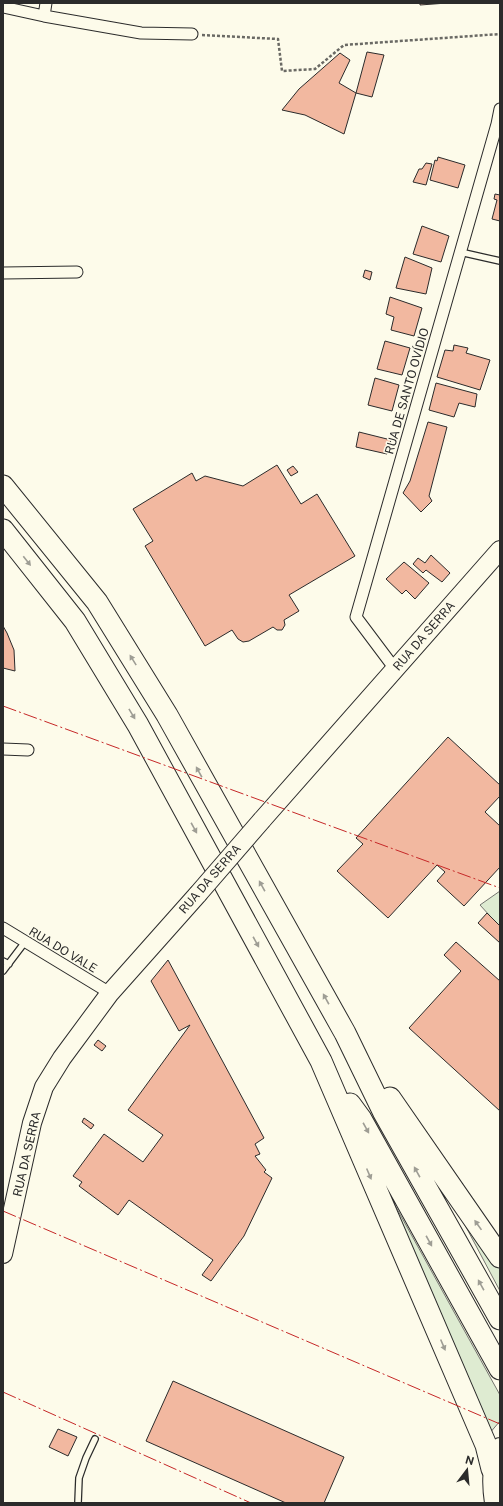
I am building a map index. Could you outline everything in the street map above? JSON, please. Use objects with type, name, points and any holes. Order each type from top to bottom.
[{"type":"highway","points":[[3,486],[97,602],[167,715],[345,1033],[383,1111],[500,1319]]},
{"type":"highway","points":[[3,530],[75,621],[138,725],[320,1060],[486,1445],[492,1473]]},
{"type":"highway","points":[[345,1033],[500,1256]]},
{"type":"highway","points":[[320,1060],[361,1119],[500,1369]]},
{"type":"main road","name":"RUA DA SERRA","points":[[3,1254],[32,1123],[44,1087],[62,1058],[110,993],[395,668],[499,553]]},
{"type":"main road","points":[[480,1503],[492,1473],[500,1447]]},
{"type":"main road","points":[[492,1473],[494,1503]]},
{"type":"street","points":[[44,16],[46,3]]},
{"type":"street","points":[[3,7],[44,16],[141,33],[192,34]]},
{"type":"street","name":"RUA DE SANTO OVÍDIO","points":[[395,668],[356,617],[500,109]]},
{"type":"street","points":[[3,273],[77,272]]},
{"type":"street","points":[[3,749],[28,750]]},
{"type":"street","name":"RUA DO VALE","points":[[3,928],[110,993]]},
{"type":"lane","points":[[460,252],[500,261]]},
{"type":"lane","points":[[3,971],[25,942]]},
{"type":"lane","points":[[3,960],[9,964]]},
{"type":"lane","points":[[78,1503],[79,1478],[95,1439]]},
{"type":"path","points":[[192,34],[278,39],[282,71],[315,69],[344,45],[500,34]]},
{"type":"green space","points":[[500,891],[500,927],[480,905]]},
{"type":"green space","points":[[386,1189],[500,1395],[500,1421],[489,1434]]},
{"type":"green space","points":[[457,1210],[500,1264],[500,1291]]},
{"type":"building","points":[[420,3],[447,3],[420,5]]},
{"type":"building","points":[[367,52],[384,55],[372,97],[356,93]]},
{"type":"building","points":[[340,53],[350,60],[339,83],[356,93],[344,134],[305,115],[282,110],[299,89]]},
{"type":"building","points":[[438,157],[465,165],[458,188],[430,180],[435,160],[437,161]]},
{"type":"building","points":[[426,163],[432,164],[426,185],[413,182],[419,169],[422,169]]},
{"type":"building","points":[[495,194],[500,195],[500,221],[492,219],[497,200],[494,199]]},
{"type":"building","points":[[422,226],[449,236],[441,262],[413,254]]},
{"type":"building","points":[[405,257],[432,268],[426,294],[396,288]]},
{"type":"building","points":[[365,270],[372,272],[370,280],[363,277]]},
{"type":"building","points":[[390,297],[422,308],[414,336],[391,330],[394,317],[386,314]]},
{"type":"building","points":[[385,341],[410,348],[402,375],[377,369]]},
{"type":"building","points":[[454,345],[468,348],[466,353],[490,360],[480,390],[437,377],[445,350],[453,351]]},
{"type":"building","points":[[375,378],[399,385],[392,411],[368,405]]},
{"type":"building","points":[[436,383],[477,394],[475,407],[459,403],[454,417],[429,410]]},
{"type":"building","points":[[428,422],[447,427],[429,496],[432,501],[421,512],[403,493],[410,481]]},
{"type":"building","points":[[359,432],[391,440],[387,454],[356,447]]},
{"type":"building","points":[[277,465],[301,504],[317,494],[355,556],[289,595],[299,611],[284,620],[285,625],[282,630],[277,630],[273,627],[249,641],[243,642],[238,639],[232,630],[205,646],[145,546],[153,541],[133,509],[192,473],[196,481],[205,476],[243,486]]},
{"type":"building","points":[[293,466],[298,472],[291,476],[287,470]]},
{"type":"building","points":[[431,555],[450,573],[442,582],[426,570],[423,573],[413,564],[418,558],[425,563]]},
{"type":"building","points":[[404,562],[429,583],[415,599],[406,590],[402,594],[386,579]]},
{"type":"building","points":[[3,626],[14,650],[15,671],[3,668]]},
{"type":"building","points":[[448,737],[500,785],[500,796],[485,812],[500,826],[500,867],[464,906],[437,881],[445,872],[437,865],[388,918],[337,871],[363,844],[356,838]]},
{"type":"building","points":[[487,913],[500,926],[500,943],[478,923]]},
{"type":"building","points":[[456,942],[500,981],[500,1111],[409,1028],[461,971],[444,955]]},
{"type":"building","points":[[168,960],[264,1138],[255,1144],[260,1154],[255,1156],[266,1170],[264,1172],[272,1178],[244,1236],[211,1281],[202,1275],[213,1260],[129,1200],[118,1215],[79,1186],[82,1182],[73,1176],[104,1134],[143,1162],[163,1135],[128,1110],[190,1025],[179,1031],[151,981]]},
{"type":"building","points":[[98,1040],[106,1046],[102,1051],[94,1045]]},
{"type":"building","points":[[84,1118],[94,1125],[91,1129],[82,1122]]},
{"type":"building","points":[[173,1381],[344,1457],[324,1503],[286,1503],[146,1441]]},
{"type":"building","points":[[58,1429],[77,1437],[68,1456],[49,1447]]},
{"type":"power","points":[[3,706],[500,888]]},
{"type":"power","points":[[3,1211],[500,1424]]},
{"type":"power","points":[[3,1392],[251,1503]]}]
